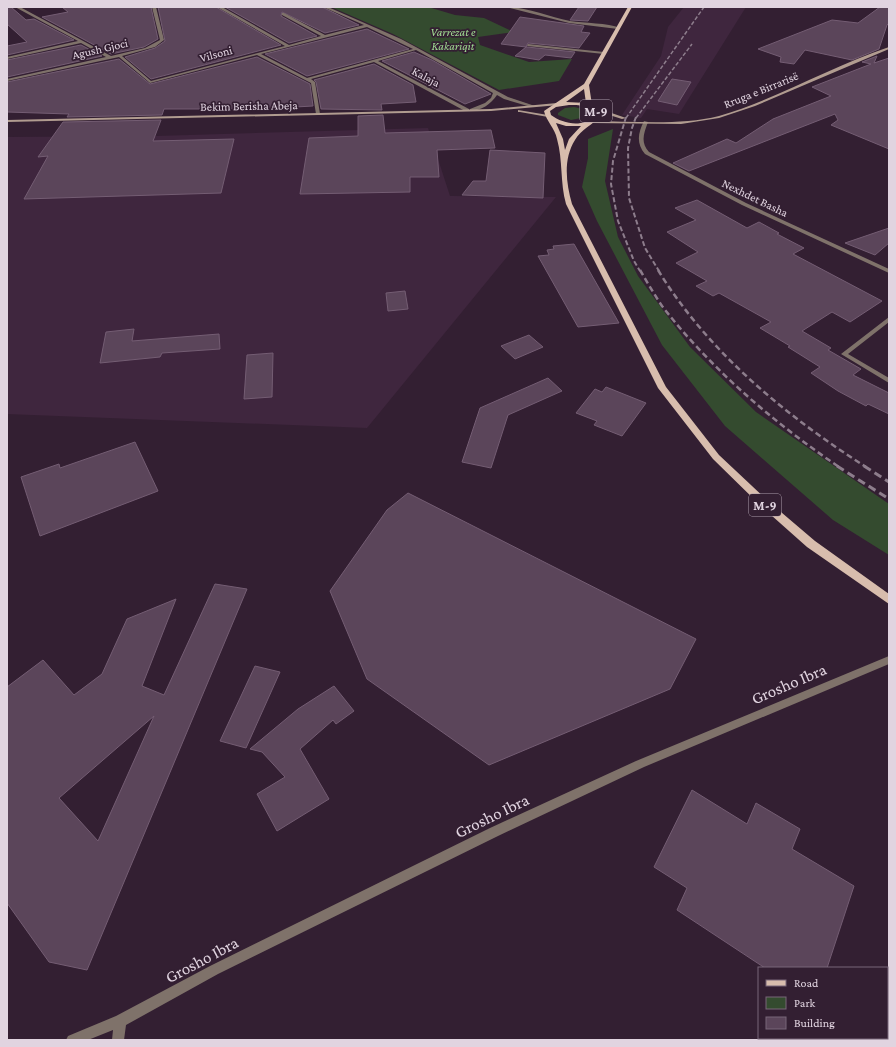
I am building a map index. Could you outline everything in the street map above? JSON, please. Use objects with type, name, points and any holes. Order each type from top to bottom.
[{"type":"main road","name":"M-9","points":[[630,7],[586,85],[547,111],[561,140],[564,163],[564,181],[569,204],[648,363],[667,394],[716,458],[765,504],[811,544],[889,600]]},
{"type":"main road","name":"M-9","points":[[586,85],[591,107]]},
{"type":"main road","name":"M-9","points":[[558,104],[575,103],[591,107],[598,116],[589,122],[572,140],[564,163]]},
{"type":"main road","name":"M-9","points":[[550,118],[568,124],[589,122]]},
{"type":"street","points":[[17,7],[110,57]]},
{"type":"street","name":"Agush Gjoci","points":[[7,80],[120,56],[161,42],[154,7]]},
{"type":"street","points":[[220,7],[288,46]]},
{"type":"street","points":[[324,7],[416,49],[516,102],[533,106]]},
{"type":"street","points":[[508,7],[569,22],[618,28]]},
{"type":"street","points":[[283,14],[325,37]]},
{"type":"street","name":"Vilsoni","points":[[120,56],[150,82],[366,26]]},
{"type":"street","points":[[7,58],[81,42]]},
{"type":"street","points":[[528,44],[604,53]]},
{"type":"street","name":"Rruga e Birrarisë","points":[[634,121],[681,123],[719,117],[753,105],[889,48]]},
{"type":"street","name":"Kalaja","points":[[307,79],[416,49]]},
{"type":"street","points":[[257,54],[313,82],[318,114]]},
{"type":"street","name":"Kalaja","points":[[376,61],[470,110]]},
{"type":"street","points":[[470,110],[489,102],[493,99],[496,92]]},
{"type":"street","name":"Bekim Berisha Abeja","points":[[491,110],[558,104]]},
{"type":"street","points":[[591,107],[634,121]]},
{"type":"street","name":"Bekim Berisha Abeja","points":[[7,121],[470,110],[525,112],[550,118]]},
{"type":"street","points":[[589,122],[634,121]]},
{"type":"street","name":"Nexhdet Basha","points":[[646,122],[640,140],[641,147],[647,153],[744,204],[889,271]]},
{"type":"street","points":[[889,319],[844,354],[889,381]]},
{"type":"street","name":"Grosho Ibra","points":[[72,1040],[120,1021],[221,967],[494,832],[640,764],[889,660]]},
{"type":"street","points":[[118,1040],[120,1021]]},
{"type":"shaded area","points":[[684,7],[746,7],[679,114],[647,109],[641,118],[622,115],[661,56],[668,27]]},
{"type":"shaded area","points":[[428,128],[450,196],[556,197],[367,428],[7,414],[7,137],[156,136]]},
{"type":"green space","name":"Varrezat e Kakariqit","points":[[331,7],[428,7],[455,15],[484,18],[514,32],[478,37],[480,45],[529,62],[572,59],[559,81],[499,90],[393,34]]},
{"type":"green space","points":[[574,107],[583,109],[587,113],[586,117],[571,120],[558,115],[558,113],[565,108]]},
{"type":"green space","points":[[613,129],[605,181],[618,237],[638,276],[690,347],[756,412],[889,504],[889,555],[833,520],[725,426],[662,345],[597,221],[582,187],[588,158],[588,139]]},
{"type":"building","points":[[7,7],[11,7],[26,20],[34,19],[74,40],[7,55],[7,46],[27,42],[7,24]]},
{"type":"building","points":[[62,7],[151,7],[158,39],[144,47],[111,54],[42,17],[68,12]]},
{"type":"building","points":[[158,7],[216,7],[281,45],[151,79],[125,57],[155,48],[165,41]]},
{"type":"building","points":[[225,7],[322,7],[359,25],[325,33],[282,12],[281,16],[317,36],[289,43]]},
{"type":"building","points":[[579,7],[597,7],[588,21],[570,20]]},
{"type":"building","points":[[880,7],[889,7],[889,23],[879,49],[852,60],[805,50],[794,64],[780,62],[781,57],[758,49],[832,20],[858,23]]},
{"type":"building","points":[[520,17],[584,26],[581,32],[590,33],[579,48],[528,43],[526,47],[501,44]]},
{"type":"building","points":[[367,29],[409,49],[307,76],[265,54]]},
{"type":"building","points":[[81,45],[102,56],[7,77],[7,60]]},
{"type":"building","points":[[526,47],[575,52],[571,58],[545,55],[539,60],[515,56]]},
{"type":"building","points":[[414,52],[432,60],[491,94],[465,104],[382,61]]},
{"type":"building","points":[[877,56],[874,63],[889,58],[889,149],[831,125],[838,120],[835,114],[689,171],[673,163],[727,139],[736,143],[773,119],[831,96],[812,87],[871,64],[862,62]]},
{"type":"building","points":[[257,57],[310,84],[313,106],[260,109],[164,109],[162,115],[67,117],[69,114],[7,112],[7,82],[119,59],[150,84]]},
{"type":"building","points":[[374,64],[413,85],[416,102],[381,104],[382,110],[321,109],[316,82],[314,80]]},
{"type":"building","points":[[672,79],[691,82],[677,105],[658,101]]},
{"type":"building","points":[[383,115],[385,133],[491,130],[495,148],[437,150],[439,177],[410,177],[410,192],[300,194],[309,138],[358,136],[358,116]]},
{"type":"building","points":[[161,120],[153,141],[234,139],[221,193],[24,199],[48,156],[38,157],[63,122]]},
{"type":"building","points":[[490,150],[545,153],[543,198],[462,195],[473,181],[486,181]]},
{"type":"building","points":[[697,200],[747,228],[759,222],[779,233],[777,234],[804,248],[793,254],[882,301],[850,322],[832,312],[802,331],[831,348],[828,350],[861,369],[853,375],[889,393],[889,414],[868,404],[866,406],[838,391],[811,373],[820,367],[788,347],[790,346],[760,328],[771,322],[719,293],[713,296],[696,286],[707,281],[676,263],[698,252],[667,232],[696,220],[675,208]]},
{"type":"building","points":[[889,228],[889,243],[875,255],[845,243]]},
{"type":"building","points":[[574,244],[619,323],[578,327],[538,256],[549,255],[547,250],[554,249],[553,246]]},
{"type":"building","points":[[405,291],[408,309],[388,311],[386,293]]},
{"type":"building","points":[[134,329],[132,341],[219,334],[220,349],[162,353],[160,357],[100,363],[106,332]]},
{"type":"building","points":[[529,335],[543,347],[515,359],[501,346]]},
{"type":"building","points":[[273,353],[272,397],[244,399],[247,355]]},
{"type":"building","points":[[548,378],[562,391],[508,415],[491,468],[462,462],[480,408]]},
{"type":"building","points":[[606,387],[646,403],[622,436],[594,425],[597,421],[576,413],[595,389],[602,392]]},
{"type":"building","points":[[135,442],[158,491],[40,536],[21,477],[59,464],[60,468]]},
{"type":"building","points":[[408,493],[696,639],[670,689],[489,765],[367,679],[330,591],[387,510]]},
{"type":"building","points":[[215,584],[247,589],[87,970],[49,962],[7,903],[7,687],[43,660],[74,695],[102,674],[127,619],[176,599],[142,686],[164,695]],"holes":[[[154,716],[98,841],[59,798]]]},
{"type":"building","points":[[255,666],[280,672],[246,748],[220,741]]},
{"type":"building","points":[[334,686],[354,711],[336,724],[333,720],[300,749],[329,799],[277,831],[257,794],[285,777],[262,752],[250,749],[298,709]]},
{"type":"building","points":[[692,790],[747,824],[756,803],[800,829],[792,849],[854,886],[827,967],[763,967],[677,910],[687,888],[654,867]]},
{"type":"railway","points":[[626,118],[704,7]]},
{"type":"railway","points":[[636,118],[692,44]]},
{"type":"railway","points":[[626,117],[613,161],[611,184],[618,221],[634,261],[640,271]]},
{"type":"railway","points":[[636,117],[628,148],[629,198],[645,248],[659,271]]},
{"type":"railway","points":[[640,270],[662,306],[722,373],[790,432],[839,467]]},
{"type":"railway","points":[[658,270],[678,300],[700,328],[751,380],[778,404],[807,426],[866,467]]},
{"type":"railway","points":[[837,466],[889,499]]},
{"type":"railway","points":[[864,466],[889,482]]}]
